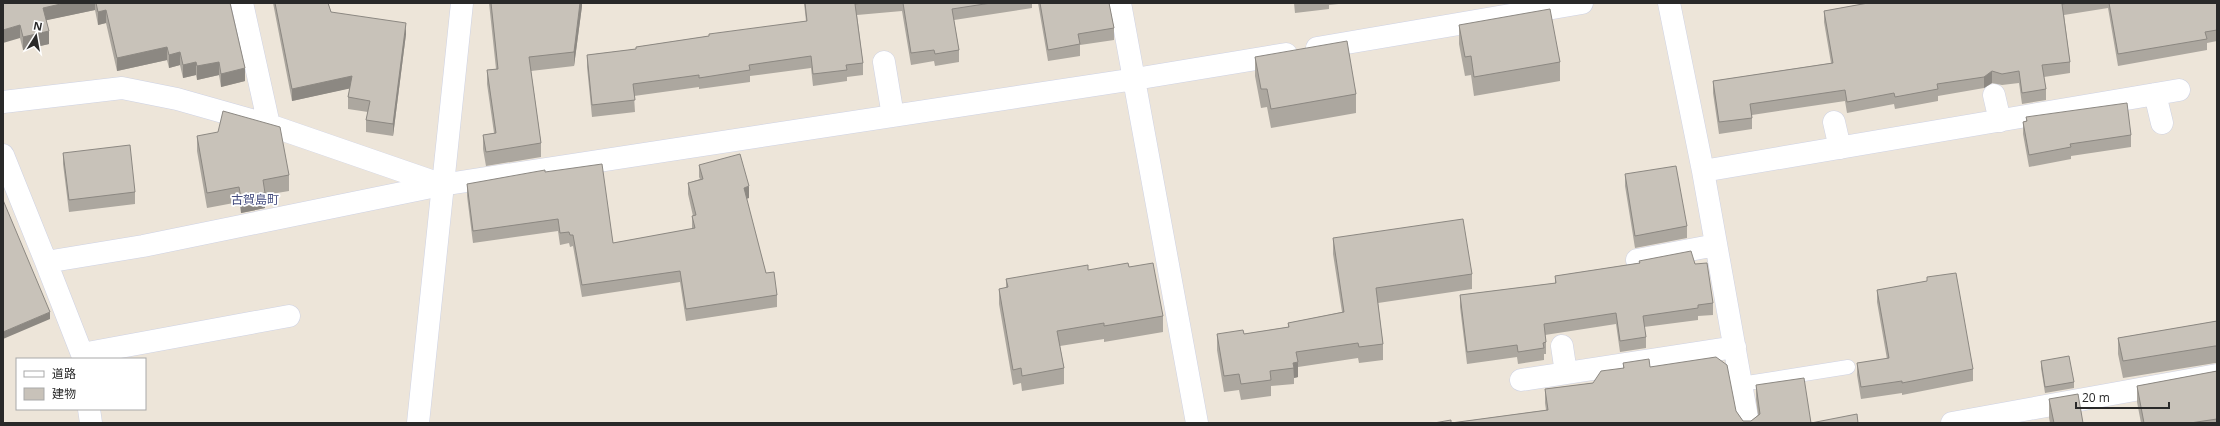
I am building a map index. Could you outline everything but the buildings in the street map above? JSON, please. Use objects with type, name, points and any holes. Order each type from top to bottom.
[{"type":"street","points":[[242,3],[268,125]]},
{"type":"street","points":[[418,423],[441,185],[462,3]]},
{"type":"street","points":[[1120,3],[1198,423]]},
{"type":"street","points":[[46,262],[142,246],[441,185],[1135,79],[1582,3]]},
{"type":"street","points":[[1669,3],[1703,171],[1748,423]]},
{"type":"street","points":[[884,62],[893,116]]},
{"type":"street","points":[[3,102],[122,88],[176,99],[268,125],[441,185]]},
{"type":"street","points":[[1703,171],[2179,90]]},
{"type":"street","points":[[2155,94],[2162,123]]},
{"type":"street","points":[[1994,95],[2000,121]]},
{"type":"street","points":[[1834,122],[1840,148]]},
{"type":"street","points":[[3,155],[83,357],[289,316]]},
{"type":"street","points":[[1637,260],[1716,245]]},
{"type":"street","points":[[1562,346],[1566,373]]},
{"type":"street","points":[[1521,380],[1735,346]]},
{"type":"street","points":[[1952,423],[2217,375]]},
{"type":"street","points":[[89,410],[91,423]]},
{"type":"lane","points":[[1741,384],[1848,366]]},
{"type":"district","name":"古賀島町","points":[[255,200]]}]
